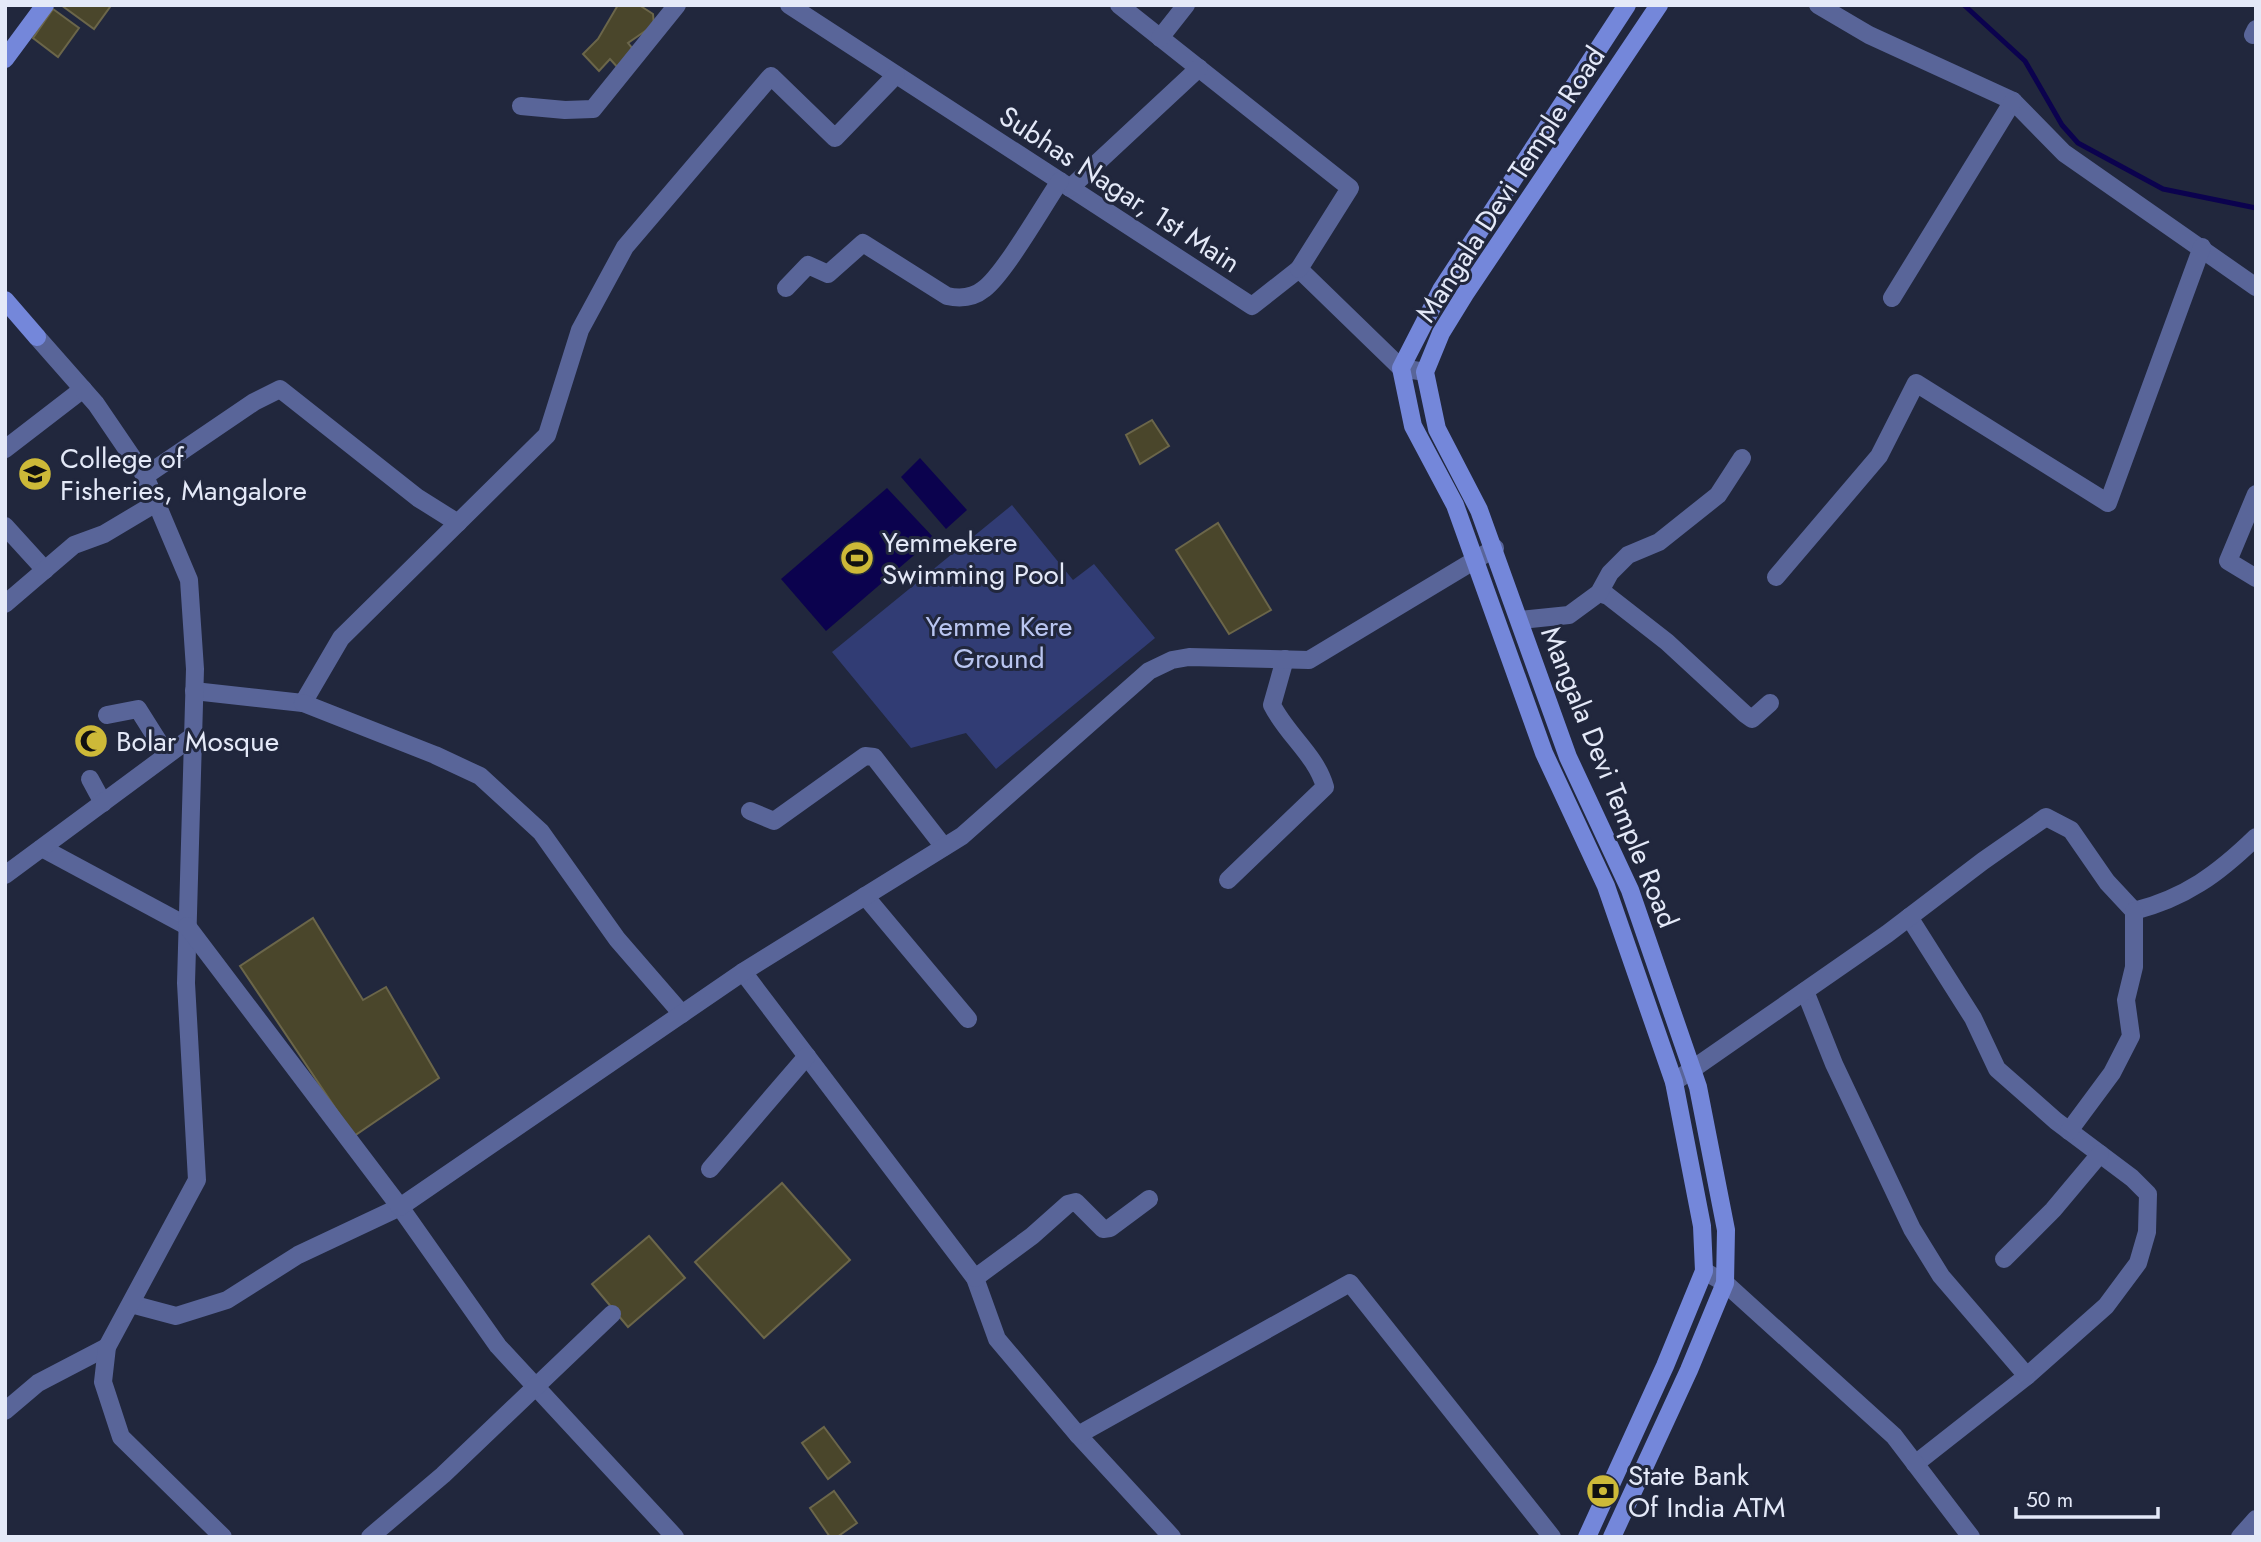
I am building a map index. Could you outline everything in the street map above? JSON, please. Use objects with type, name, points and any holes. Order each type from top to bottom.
[{"type":"main road","points":[[5,59],[45,5]]},
{"type":"main road","name":"Mangala Devi Temple Road","points":[[1587,1537],[1665,1366],[1704,1271],[1702,1226],[1674,1082],[1606,886],[1530,718],[1478,561],[1455,505],[1413,426],[1401,368],[1441,290],[1627,5]]},
{"type":"main road","name":"Mangala Devi Temple Road","points":[[1612,1537],[1689,1370],[1725,1283],[1726,1230],[1711,1142],[1692,1070],[1630,890],[1568,757],[1495,548],[1479,510],[1437,429],[1425,372],[1441,333],[1465,294],[1659,5]]},
{"type":"main road","points":[[5,300],[37,337]]},
{"type":"street","points":[[521,106],[565,110],[593,109],[677,5]]},
{"type":"street","name":"Subhas Nagar, 1st Main","points":[[789,5],[1252,306],[1299,269]]},
{"type":"street","points":[[1119,5],[1350,188],[1299,269],[1401,368],[1425,372]]},
{"type":"street","points":[[1160,38],[1186,5]]},
{"type":"street","points":[[1818,5],[1869,35],[2013,101],[2064,153],[2256,287]]},
{"type":"street","points":[[786,288],[808,265],[828,274],[863,243],[947,296],[959,299],[971,296],[992,282],[1065,184],[1199,68]]},
{"type":"street","points":[[303,703],[341,638],[547,435],[580,330],[625,247],[771,76],[835,138],[896,75]]},
{"type":"street","points":[[1892,298],[2013,101]]},
{"type":"street","points":[[1776,577],[1879,456],[1916,383],[2108,503],[2202,247]]},
{"type":"street","points":[[37,337],[83,389],[145,476],[189,580],[194,691],[186,983],[197,1180],[107,1347],[103,1382],[121,1437],[223,1537]]},
{"type":"street","points":[[145,476],[254,402],[280,388],[418,498],[457,523]]},
{"type":"street","points":[[5,449],[83,389]]},
{"type":"street","points":[[1520,620],[1569,615],[1599,593],[1611,573],[1628,555],[1659,542],[1718,495],[1742,458]]},
{"type":"street","points":[[2256,494],[2228,561],[2256,578]]},
{"type":"street","points":[[5,604],[74,545],[104,534],[156,503]]},
{"type":"street","points":[[5,526],[46,570]]},
{"type":"street","points":[[131,1304],[176,1316],[227,1300],[298,1255],[400,1207],[743,972],[962,836],[1150,671],[1172,660],[1189,657],[1309,660],[1478,561],[1495,548]]},
{"type":"street","points":[[1599,593],[1608,596],[1667,642],[1752,719],[1758,717],[1770,703]]},
{"type":"street","points":[[1228,880],[1325,787],[1317,766],[1280,721],[1272,705],[1285,659]]},
{"type":"street","points":[[194,691],[303,703],[435,755],[480,776],[541,832],[617,939],[682,1014]]},
{"type":"street","points":[[107,715],[138,709],[167,755]]},
{"type":"street","points":[[5,875],[193,736]]},
{"type":"street","points":[[750,811],[774,821],[864,756],[874,757],[944,847]]},
{"type":"street","points":[[90,779],[103,803]]},
{"type":"street","points":[[1674,1082],[2046,817],[2071,830],[2107,882],[2134,911],[2134,967],[2126,1000],[2131,1036],[2112,1073],[2069,1131]]},
{"type":"street","points":[[2134,911],[2169,902],[2223,869],[2256,837]]},
{"type":"street","points":[[42,848],[187,926],[400,1207],[498,1346],[675,1537]]},
{"type":"street","points":[[865,896],[968,1019]]},
{"type":"street","points":[[1909,917],[1973,1018],[1997,1069],[2148,1194],[2147,1232],[2138,1263],[2106,1306],[2027,1376],[1915,1464]]},
{"type":"street","points":[[743,972],[975,1278],[997,1339],[1078,1435],[1172,1537]]},
{"type":"street","points":[[1805,991],[1833,1063],[1912,1229],[1941,1276],[2027,1376]]},
{"type":"street","points":[[710,1169],[807,1056]]},
{"type":"street","points":[[2004,1259],[2053,1210],[2100,1154]]},
{"type":"street","points":[[975,1278],[1032,1236],[1068,1204],[1076,1202],[1103,1228],[1110,1228],[1149,1199]]},
{"type":"street","points":[[1704,1271],[1725,1283],[1894,1436],[1971,1537]]},
{"type":"street","points":[[1078,1435],[1350,1283],[1552,1537]]},
{"type":"street","points":[[370,1537],[443,1475],[612,1314]]},
{"type":"street","points":[[5,1411],[38,1383],[107,1347]]},
{"type":"street","points":[[2240,1537],[2256,1519]]},
{"type":"green space","name":"Yemme Kere Ground","points":[[1012,505],[1073,580],[1094,564],[1155,638],[996,769],[966,733],[911,748],[832,652]]},
{"type":"shaded area","name":"Yemmekere Swimming Pool","points":[[920,458],[967,510],[946,529],[901,477]]},
{"type":"shaded area","name":"Yemmekere Swimming Pool","points":[[887,488],[934,538],[826,631],[781,579]]},
{"type":"building","points":[[61,5],[107,5],[110,7],[94,29]]},
{"type":"building","points":[[618,5],[639,5],[653,14],[654,25],[628,43],[633,49],[620,70],[610,59],[599,71],[583,54],[598,39]]},
{"type":"building","points":[[53,9],[79,28],[58,57],[33,38]]},
{"type":"building","points":[[1152,420],[1169,446],[1140,464],[1126,435]]},
{"type":"building","points":[[1218,523],[1271,610],[1229,634],[1176,550]]},
{"type":"building","points":[[313,918],[363,1000],[386,987],[439,1078],[354,1136],[240,966]]},
{"type":"building","points":[[782,1183],[850,1260],[764,1338],[695,1262]]},
{"type":"building","points":[[649,1236],[685,1278],[628,1327],[592,1284]]},
{"type":"building","points":[[824,1427],[850,1462],[828,1479],[802,1443]]},
{"type":"building","points":[[834,1491],[857,1523],[837,1537],[830,1537],[810,1508]]},
{"type":"waterway","points":[[1964,5],[2025,61],[2062,125],[2078,143],[2163,189],[2256,208]]},
{"type":"place","name":"College of Fisheries, Mangalore","points":[[35,474]]},
{"type":"place","name":"Yemmekere Swimming Pool","points":[[857,558]]},
{"type":"place","name":"Bolar Mosque","points":[[91,741]]},
{"type":"place","name":"State Bank Of India ATM","points":[[1603,1491]]}]
